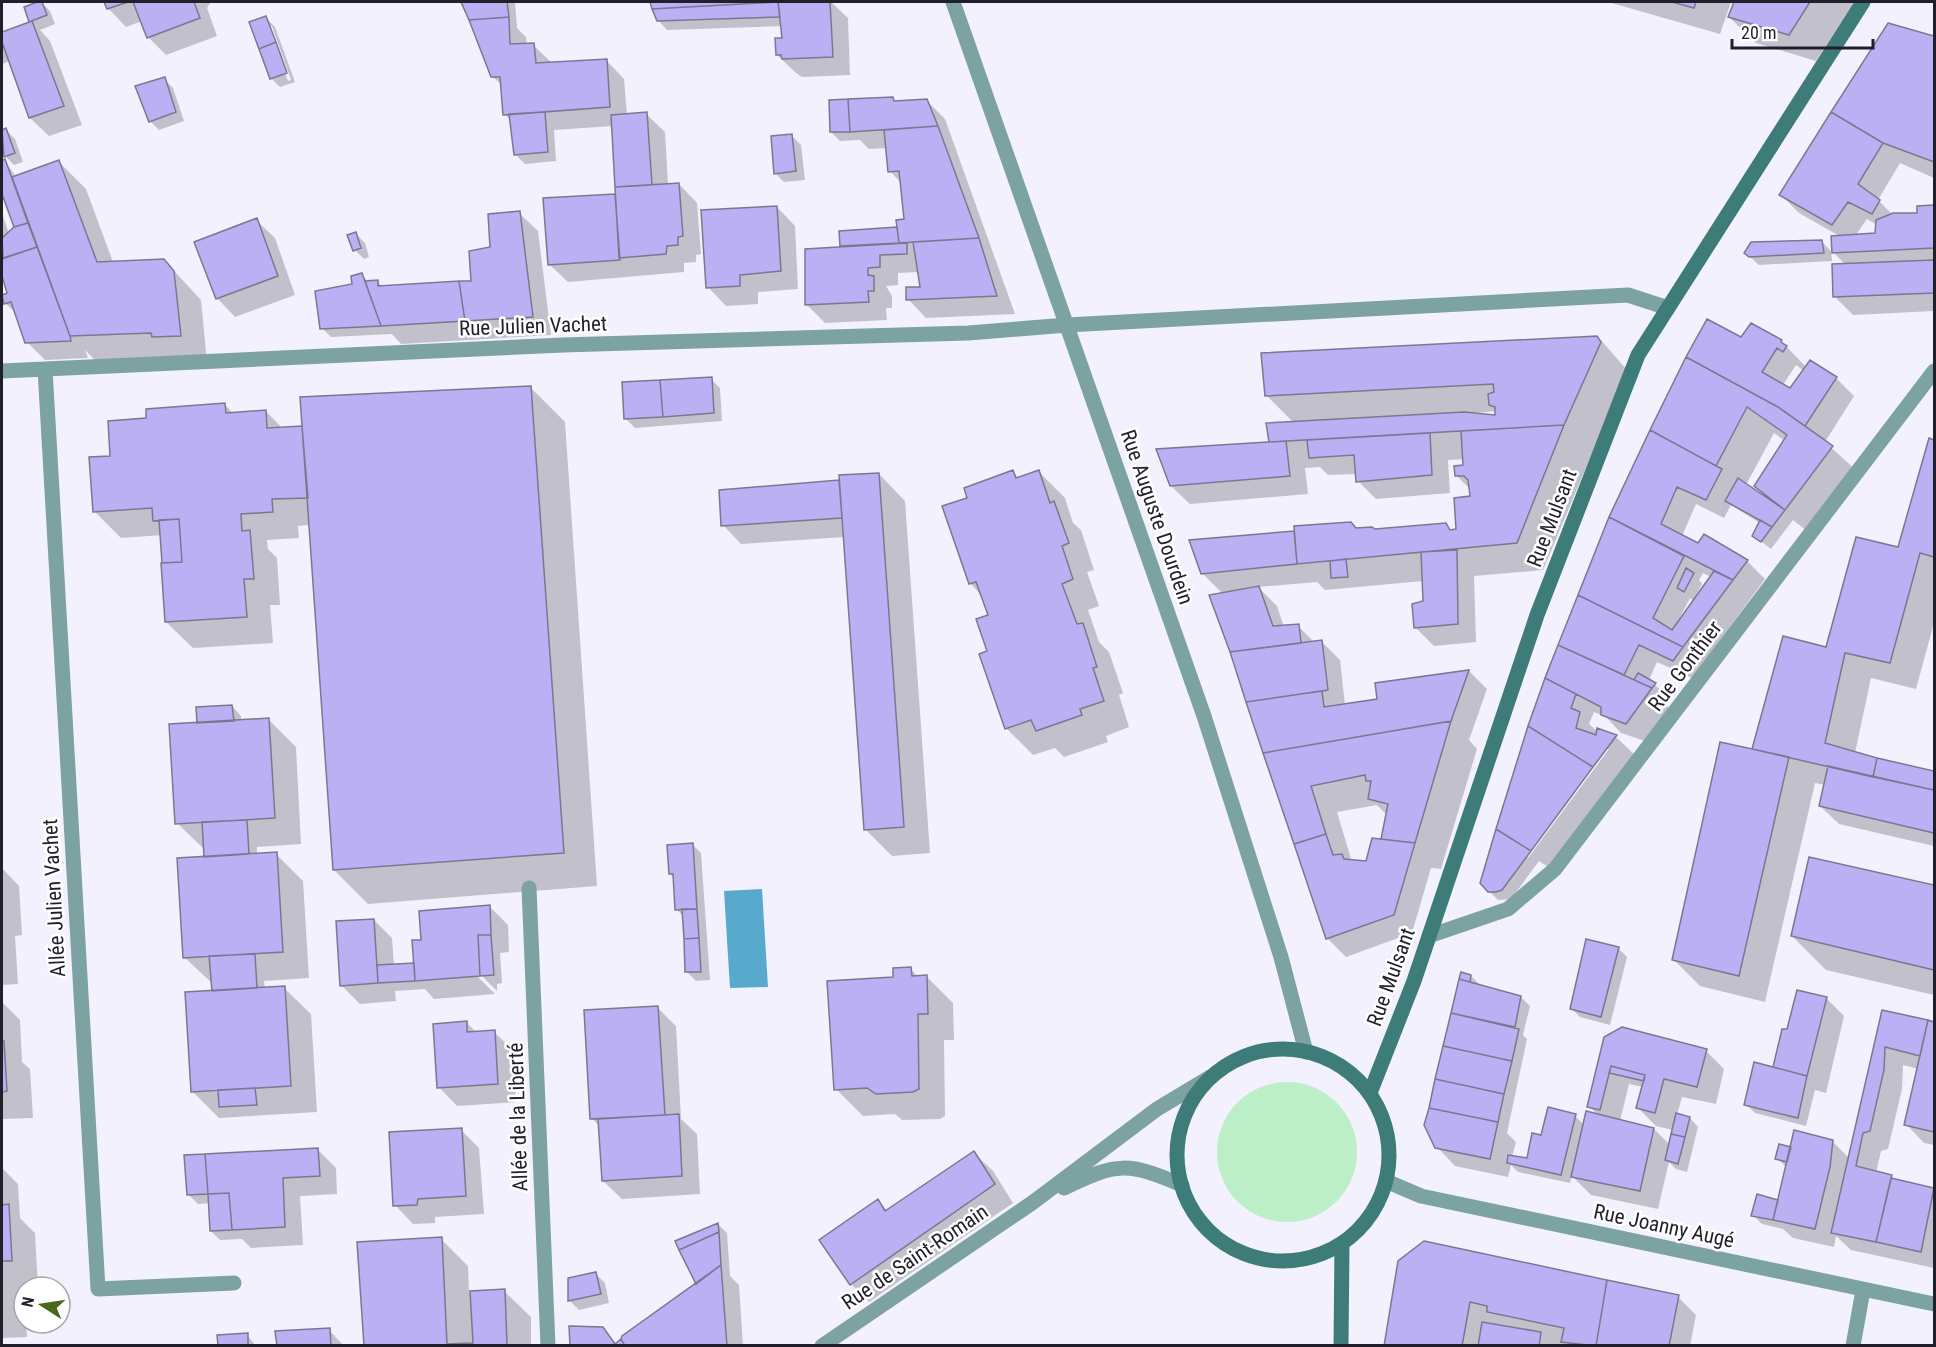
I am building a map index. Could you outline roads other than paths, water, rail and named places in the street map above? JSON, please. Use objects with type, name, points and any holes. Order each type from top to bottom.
[{"type":"main road","name":"Rue Mulsant","points":[[1370,1093],[1414,981],[1537,615],[1638,355],[1863,2]]},
{"type":"main road","points":[[1298,1049],[1306,1052],[1341,1063],[1370,1093],[1385,1126],[1389,1162],[1386,1181],[1381,1196],[1366,1223],[1342,1244],[1319,1256],[1292,1262],[1266,1261],[1238,1253],[1206,1230],[1186,1201],[1177,1168],[1178,1136],[1191,1102],[1212,1076],[1236,1059],[1260,1052],[1298,1049]]},
{"type":"main road","points":[[1341,1346],[1342,1244]]},
{"type":"street","name":"Rue Auguste Dourdein","points":[[952,2],[1204,716],[1281,957],[1306,1052]]},
{"type":"street","name":"Rue Julien Vachet","points":[[2,371],[552,346],[968,333],[1067,325],[1628,295],[1668,308]]},
{"type":"street","name":"Allée Julien Vachet","points":[[45,369],[98,1289],[234,1283]]},
{"type":"street","name":"Rue Gonthier","points":[[1429,936],[1508,909],[1555,869],[1935,371]]},
{"type":"street","name":"Allée de la Liberté","points":[[529,888],[548,1346]]},
{"type":"street","name":"Rue de Saint-Romain","points":[[822,1346],[1032,1203],[1157,1109],[1212,1076]]},
{"type":"street","name":"Rue de Saint-Romain","points":[[1032,1203],[1100,1170],[1114,1167],[1148,1171],[1182,1185]]},
{"type":"street","name":"Rue Joanny Augé","points":[[1386,1181],[1421,1196],[1935,1304]]},
{"type":"street","points":[[1854,1346],[1863,1290]]},
{"type":"water","points":[[762,889],[768,987],[730,988],[724,891]]}]
